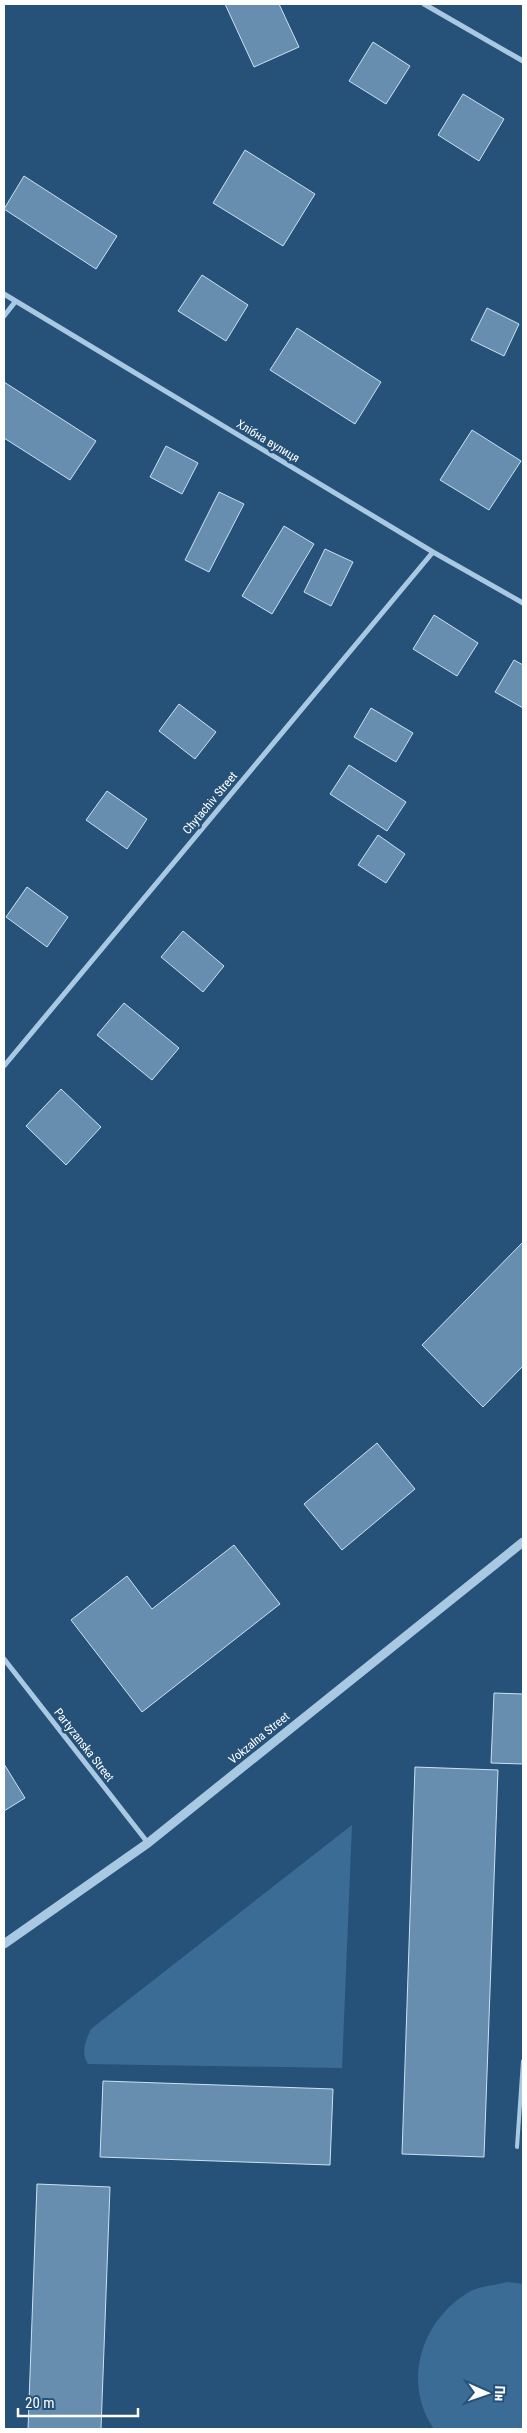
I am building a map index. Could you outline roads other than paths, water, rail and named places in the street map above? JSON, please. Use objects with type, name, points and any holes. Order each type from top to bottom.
[{"type":"street","points":[[424,4],[523,61]]},
{"type":"street","name":"Хлібна вулиця","points":[[4,294],[433,552],[523,602]]},
{"type":"street","points":[[4,316],[15,302]]},
{"type":"street","name":"Chytachiv Street","points":[[4,1066],[433,552]]},
{"type":"street","name":"Vokzalna Street","points":[[4,1944],[148,1843],[523,1542]]},
{"type":"street","name":"Partyzanska Street","points":[[4,1659],[148,1843]]},
{"type":"lane","points":[[517,2147],[523,2062]]}]
